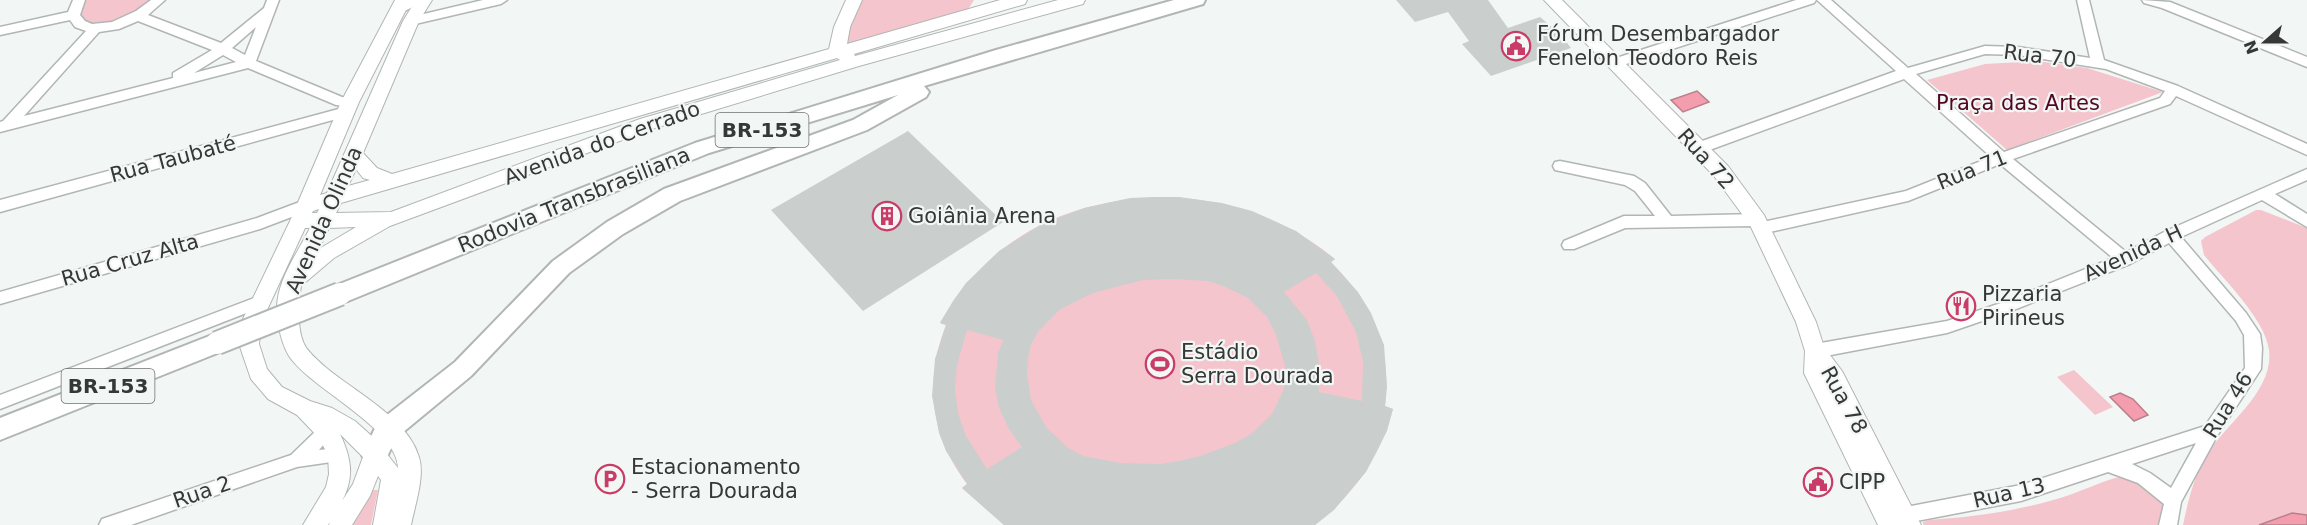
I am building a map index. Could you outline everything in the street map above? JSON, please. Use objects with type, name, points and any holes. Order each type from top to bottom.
[{"type":"highway","name":"Rodovia Transbrasiliana","points":[[0,429],[215,336],[708,132],[1150,0]]},
{"type":"highway","name":"Rodovia Transbrasiliana","points":[[337,287],[702,148],[1040,44],[1196,0]]},
{"type":"highway","points":[[375,456],[387,430],[463,369],[561,267],[615,228],[672,195],[860,125],[918,92],[1004,61],[1040,44]]},
{"type":"highway","name":"Rodovia Transbrasiliana","points":[[0,412],[215,336]]},
{"type":"main road","name":"Avenida Olinda","points":[[339,455],[327,431],[305,409],[275,393],[258,373],[249,344],[251,323],[302,214],[348,107],[404,10],[422,0]]},
{"type":"main road","points":[[854,0],[842,27],[839,51],[844,57],[857,61]]},
{"type":"main road","name":"Avenida do Cerrado","points":[[302,214],[334,198],[477,155],[839,51],[975,7],[1019,0]]},
{"type":"main road","name":"Avenida do Cerrado","points":[[302,214],[323,221],[392,219],[646,124],[857,61],[1077,0]]},
{"type":"main road","name":"Rua 72","points":[[1552,0],[1721,171],[1759,224],[1806,322],[1815,351]]},
{"type":"main road","points":[[961,34],[975,7]]},
{"type":"main road","name":"Avenida Olinda","points":[[400,525],[410,458],[401,444],[364,408],[329,381],[295,348],[286,308],[291,286],[353,154],[404,10]]},
{"type":"main road","points":[[803,61],[823,47],[842,27]]},
{"type":"main road","points":[[353,154],[370,174],[392,181]]},
{"type":"main road","points":[[477,155],[494,156],[497,163],[496,172],[480,187]]},
{"type":"main road","points":[[291,286],[312,264],[356,236],[392,219]]},
{"type":"main road","name":"Rua 78","points":[[1815,351],[1814,373],[1902,522]]},
{"type":"main road","points":[[340,525],[362,489],[375,456],[364,408]]},
{"type":"main road","points":[[305,409],[324,413],[353,430],[392,478],[384,525]]},
{"type":"main road","points":[[314,525],[326,510],[337,489],[340,474],[339,455],[375,456]]},
{"type":"main road","points":[[362,489],[381,477],[392,478]]},
{"type":"street","points":[[79,0],[74,6],[72,15],[84,26],[96,28],[120,24],[138,16],[159,0]]},
{"type":"street","points":[[404,10],[501,0]]},
{"type":"street","points":[[1615,63],[1810,0]]},
{"type":"street","points":[[1823,0],[2002,158],[2125,260]]},
{"type":"street","points":[[2083,0],[2098,63]]},
{"type":"street","points":[[2148,0],[2307,62]]},
{"type":"street","points":[[162,85],[223,49],[271,4]]},
{"type":"street","points":[[249,63],[271,4]]},
{"type":"street","points":[[0,31],[72,15]]},
{"type":"street","points":[[138,16],[223,49],[348,107]]},
{"type":"street","points":[[2,129],[96,28]]},
{"type":"street","name":"Rua 70","points":[[1699,148],[1905,73],[1985,50],[2018,51],[2098,63],[2174,89],[2307,150]]},
{"type":"street","points":[[2,129],[249,63]]},
{"type":"street","name":"Rua 71","points":[[1569,245],[1624,222],[1759,224],[1908,196],[2002,158],[2165,101],[2174,89]]},
{"type":"street","name":"Rua Taubaté","points":[[0,206],[348,107]]},
{"type":"street","points":[[1560,166],[1629,180],[1640,187],[1667,221]]},
{"type":"street","name":"Avenida H","points":[[1815,351],[1947,327],[2006,307],[2125,260],[2171,235],[2307,174]]},
{"type":"street","points":[[2263,194],[2307,220]]},
{"type":"street","name":"Rua Cruz Alta","points":[[0,298],[260,223],[302,214]]},
{"type":"street","name":"Rua 46","points":[[2168,525],[2173,501],[2211,431],[2253,369],[2254,348],[2252,334],[2234,308],[2171,235]]},
{"type":"street","points":[[0,402],[262,301]]},
{"type":"street","name":"Rua 2","points":[[297,460],[327,431]]},
{"type":"street","name":"Rua 13","points":[[1902,522],[2021,493],[2211,431]]},
{"type":"street","name":"Rua 2","points":[[108,525],[297,460],[339,455]]},
{"type":"street","points":[[2110,465],[2127,468],[2145,477],[2173,501]]},
{"type":"green space","points":[[83,0],[153,0],[127,17],[98,25],[79,18]]},
{"type":"green space","points":[[859,0],[974,0],[967,11],[851,45],[846,43],[842,33]]},
{"type":"green space","name":"Praça das Artes","points":[[2037,61],[2087,68],[2163,92],[2007,150],[1927,80],[1985,64]]},
{"type":"green space","name":"Estádio Serra Dourada","points":[[1178,197],[1222,204],[1261,216],[1298,233],[1335,259],[1331,262],[1346,278],[1368,310],[1382,345],[1386,384],[1385,406],[1393,409],[1388,427],[1373,459],[1342,501],[1315,525],[1004,525],[962,488],[967,484],[945,446],[938,427],[933,387],[939,346],[946,325],[940,323],[961,291],[985,264],[1011,242],[1040,225],[1071,212],[1105,203],[1140,198]]},
{"type":"green space","points":[[2256,210],[2307,228],[2307,525],[2183,525],[2192,489],[2202,463],[2215,443],[2257,393],[2269,365],[2269,350],[2260,326],[2243,300],[2204,255],[2201,241]]},
{"type":"green space","points":[[2074,370],[2113,407],[2095,415],[2057,377]]},
{"type":"green space","points":[[2123,476],[2130,476],[2163,500],[2160,525],[1923,525],[1923,522],[1929,520],[2022,508]]},
{"type":"green space","points":[[371,490],[378,490],[371,525],[350,525]]},
{"type":"shaded area","points":[[1697,91],[1709,102],[1683,112],[1671,100]]},
{"type":"shaded area","points":[[2120,393],[2133,399],[2148,415],[2134,421],[2110,397]]},
{"type":"shaded area","points":[[2292,513],[2307,515],[2307,525],[2259,525]]},
{"type":"building","points":[[1396,0],[1488,0],[1508,28],[1540,17],[1560,34],[1571,48],[1491,76],[1462,44],[1469,41],[1448,12],[1415,22]]},
{"type":"building","name":"Goiânia Arena","points":[[908,131],[1003,222],[863,311],[771,210]]},
{"type":"building","name":"Estádio Serra Dourada","points":[[1178,197],[1222,203],[1252,211],[1296,231],[1335,259],[1331,262],[1358,292],[1371,313],[1384,345],[1387,387],[1385,406],[1393,409],[1387,431],[1366,472],[1334,510],[1315,525],[1004,525],[962,488],[967,484],[946,451],[939,433],[932,396],[935,359],[946,325],[940,323],[966,283],[999,251],[1040,225],[1084,208],[1130,198]],"holes":[[[1316,273],[1337,296],[1356,332],[1363,361],[1362,401],[1319,392],[1319,364],[1315,341],[1307,320],[1284,292]],[[1143,280],[1208,281],[1248,298],[1267,317],[1276,335],[1285,366],[1284,389],[1272,414],[1251,434],[1235,443],[1179,461],[1160,464],[1121,463],[1083,456],[1068,448],[1046,427],[1031,400],[1027,372],[1031,345],[1038,332],[1059,310],[1093,293]],[[967,330],[1003,340],[998,354],[995,388],[999,408],[1009,429],[1022,447],[987,469],[966,436],[958,413],[955,389],[957,365]]]},
{"type":"place","name":"Fórum Desembargador Fenelon Teodoro Reis","points":[[1516,46]]},
{"type":"place","name":"Goiânia Arena","points":[[887,216]]},
{"type":"place","name":"Pizzaria Pirineus","points":[[1961,306]]},
{"type":"place","name":"Estádio Serra Dourada","points":[[1160,364]]},
{"type":"place","name":"Estacionamento - Serra Dourada","points":[[610,479]]},
{"type":"place","name":"CIPP","points":[[1818,482]]}]
